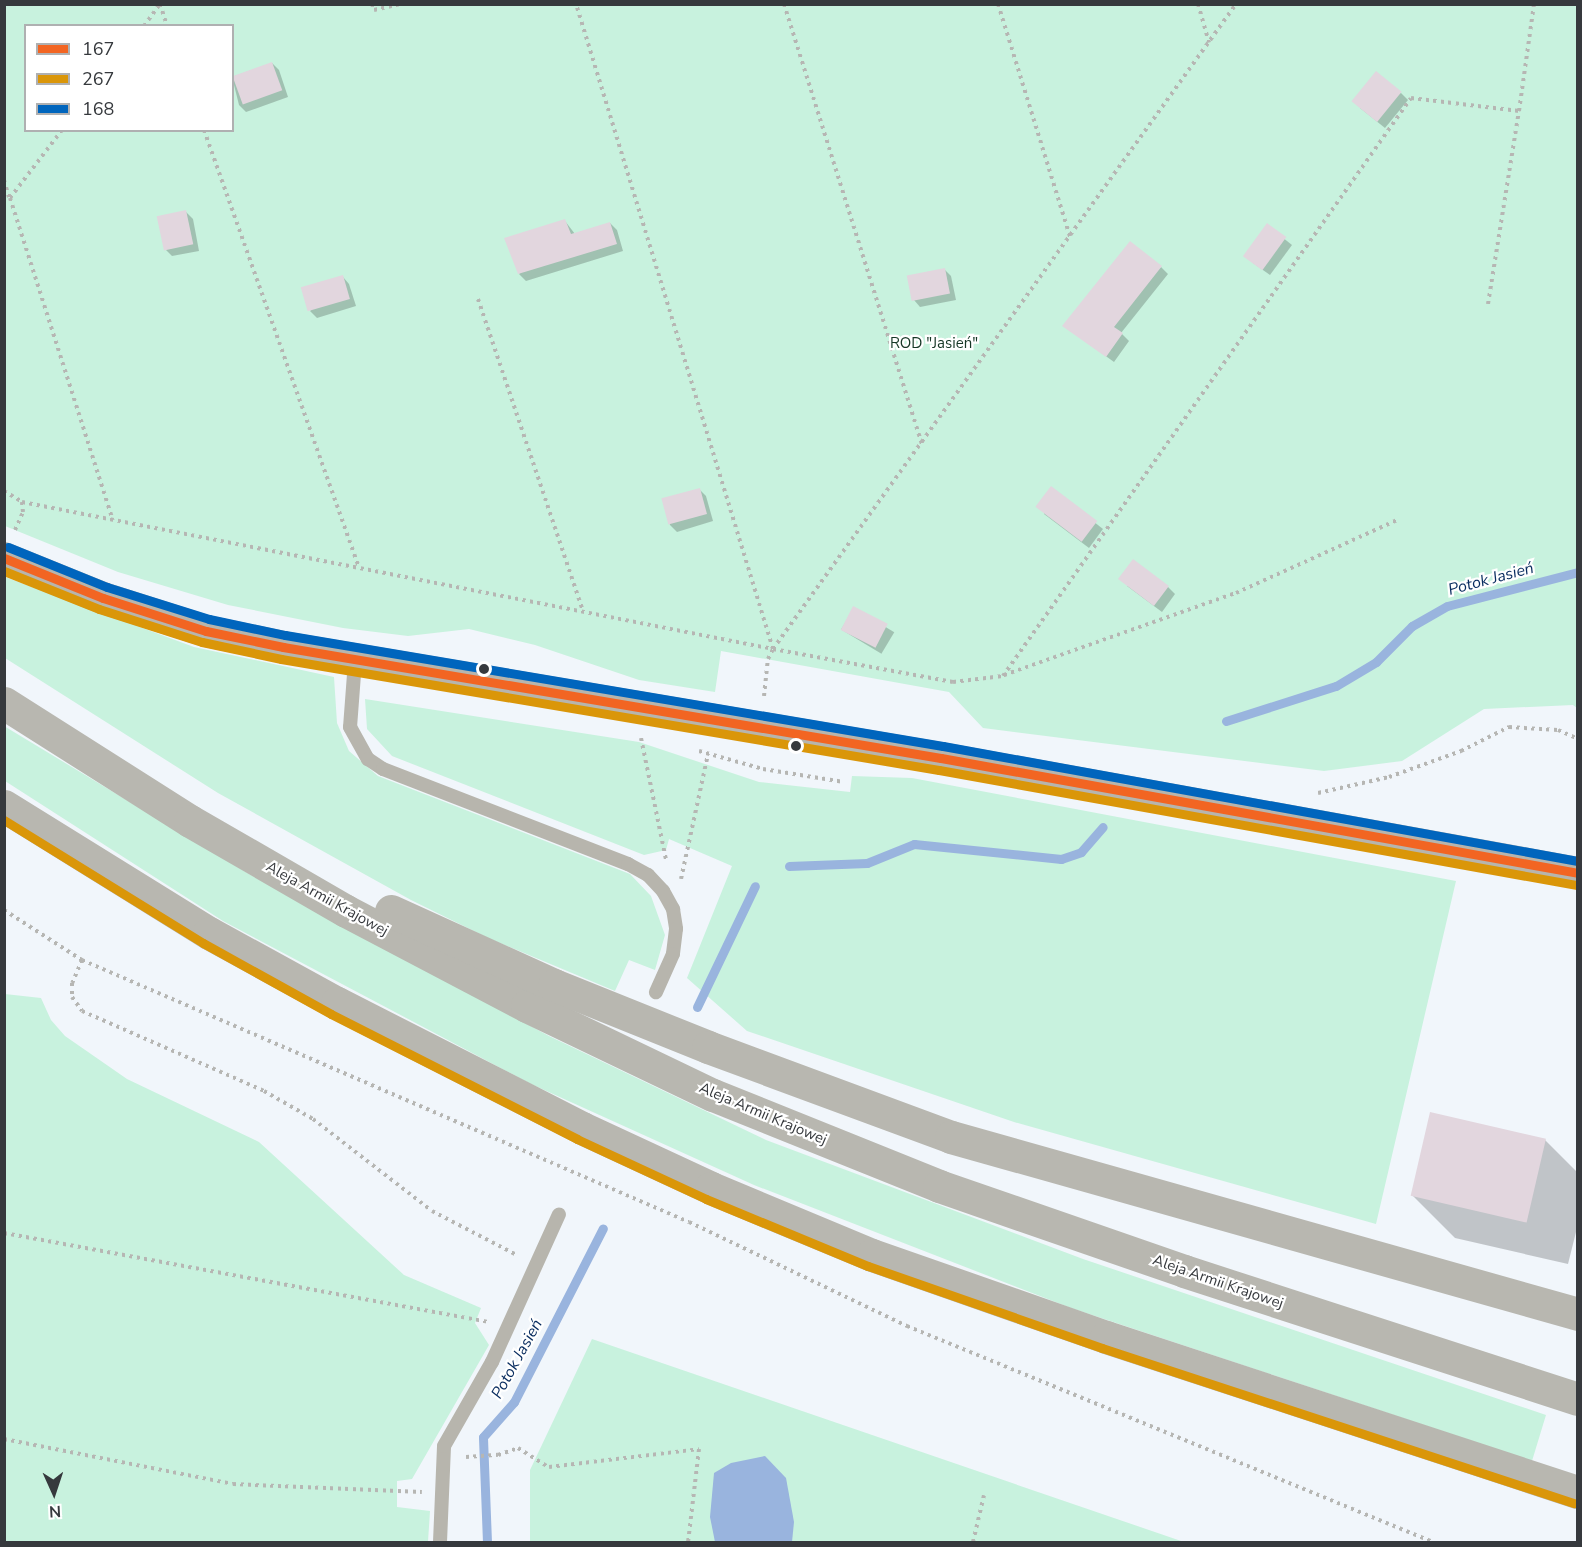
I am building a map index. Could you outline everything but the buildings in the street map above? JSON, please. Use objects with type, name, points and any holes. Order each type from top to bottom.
[{"type":"main road","name":"Aleja Armii Krajowej","points":[[4,703],[190,821],[346,911],[527,1006],[713,1095],[939,1186],[1206,1278],[1566,1396]]},
{"type":"main road","points":[[4,806],[199,927],[346,1009],[582,1128],[721,1192],[872,1255],[1095,1334],[1578,1492]]},
{"type":"main road","points":[[190,821],[554,985],[951,1137],[1576,1313]]},
{"type":"street","points":[[8,549],[103,598],[206,631],[355,661],[941,758],[1578,873]]},
{"type":"lane","points":[[355,661],[350,728],[368,759],[383,769],[628,864],[648,875],[663,891],[673,909],[676,928],[673,954],[656,992]]},
{"type":"lane","points":[[440,1542],[440,1492],[444,1446],[507,1330],[559,1214]]},
{"type":"path","points":[[145,24],[160,4]]},
{"type":"path","points":[[160,4],[166,24]]},
{"type":"path","points":[[372,4],[374,10],[400,4]]},
{"type":"path","points":[[576,4],[773,649]]},
{"type":"path","points":[[784,4],[922,445]]},
{"type":"path","points":[[998,4],[1070,237]]},
{"type":"path","points":[[1198,4],[1209,42]]},
{"type":"path","points":[[768,659],[1236,4]]},
{"type":"path","points":[[1488,304],[1534,4]]},
{"type":"path","points":[[1003,676],[1411,98],[1519,111]]},
{"type":"path","points":[[10,198],[60,132]]},
{"type":"path","points":[[205,132],[358,566]]},
{"type":"path","points":[[4,180],[113,520]]},
{"type":"path","points":[[478,299],[583,612]]},
{"type":"path","points":[[4,491],[22,502],[953,682],[1003,676],[1236,593],[1399,519]]},
{"type":"path","points":[[8,549],[23,512],[22,502]]},
{"type":"path","points":[[1315,793],[1389,777],[1461,751],[1509,727],[1550,729],[1578,739]]},
{"type":"path","points":[[640,732],[665,857],[663,891]]},
{"type":"path","points":[[691,844],[708,754]]},
{"type":"path","points":[[4,910],[82,960],[689,1222],[907,1326],[1433,1542]]},
{"type":"path","points":[[82,960],[72,983],[72,996],[82,1011],[264,1090],[313,1119],[432,1211],[536,1264]]},
{"type":"path","points":[[4,1233],[477,1318],[507,1330]]},
{"type":"path","points":[[4,1439],[233,1484],[440,1492]]},
{"type":"path","points":[[466,1457],[498,1455],[518,1448],[549,1467],[699,1449],[688,1542]]},
{"type":"path","points":[[973,1542],[984,1495]]},
{"type":"green space","name":"ROD \"Jasień\"","points":[[5,5],[1577,5],[1577,708],[1573,705],[1484,709],[1402,761],[1324,771],[983,728],[949,692],[721,651],[715,692],[639,680],[535,645],[469,629],[408,636],[343,628],[228,605],[118,572],[5,526]]},
{"type":"green space","points":[[5,577],[194,647],[334,677],[337,723],[349,751],[378,776],[630,874],[651,896],[665,935],[655,970],[629,960],[615,991],[488,938],[411,900],[218,793],[5,658]]},
{"type":"green space","points":[[365,699],[639,742],[759,782],[850,792],[852,776],[912,778],[1456,881],[1376,1224],[1014,1122],[747,1031],[687,978],[732,866],[669,839],[666,850],[644,855],[392,756],[367,729]]},
{"type":"green space","points":[[4,726],[249,874],[549,1036],[766,1140],[1083,1259],[1546,1415],[1532,1461],[1071,1308],[754,1185],[531,1084],[223,921],[5,781]]},
{"type":"green space","points":[[5,994],[41,998],[51,1020],[65,1036],[127,1079],[259,1142],[404,1275],[481,1308],[475,1323],[489,1345],[412,1479],[397,1481],[397,1507],[430,1511],[428,1542],[5,1542]]},
{"type":"green space","points":[[592,1339],[1184,1542],[530,1542],[530,1470]]},
{"type":"water","points":[[765,1456],[786,1478],[794,1522],[792,1542],[715,1542],[710,1517],[714,1473],[731,1463]]},
{"type":"waterway","name":"Potok Jasień","points":[[1226,721],[1336,686],[1376,662],[1412,626],[1447,606],[1578,572]]},
{"type":"waterway","points":[[789,866],[867,863],[914,844],[1061,859],[1081,852],[1103,827]]},
{"type":"waterway","name":"Potok Jasień","points":[[697,1007],[755,886]]},
{"type":"waterway","name":"Potok Jasień","points":[[487,1542],[483,1437],[514,1402],[603,1228]]},
{"type":"transit line","name":"168","points":[[8,547],[107,587],[209,619],[285,635],[943,746],[1578,861]]},
{"type":"transit line","name":"167","points":[[4,558],[103,598],[206,631],[283,647],[941,758],[1578,873]]},
{"type":"transit line","name":"267","points":[[4,571],[99,609],[202,642],[281,659],[939,770],[1576,885]]},
{"type":"transit line","name":"267","points":[[4,820],[203,943],[331,1014],[577,1139],[706,1199],[868,1266],[1102,1348],[1574,1503]]}]
